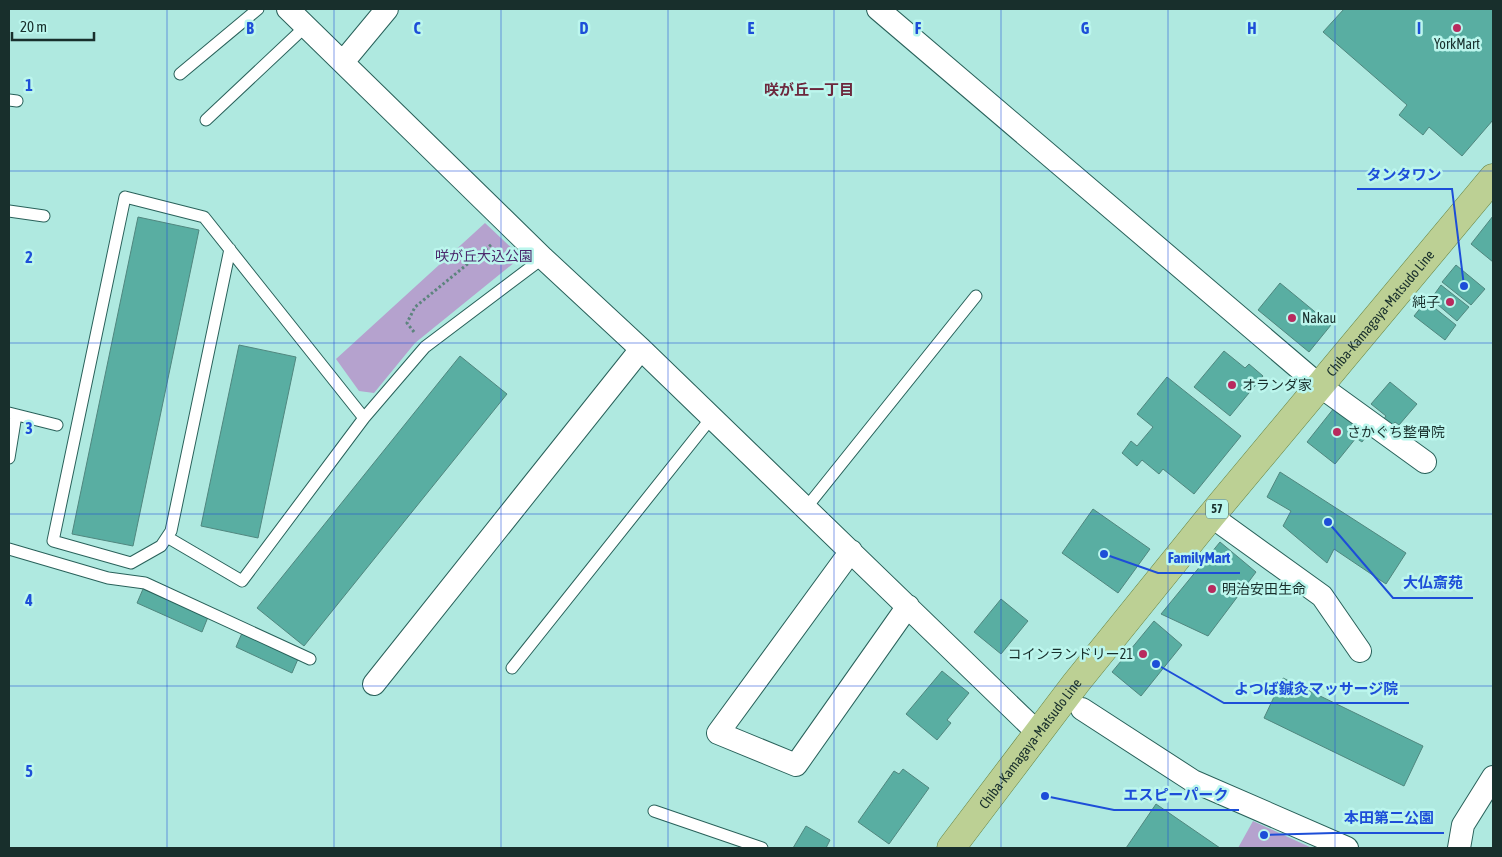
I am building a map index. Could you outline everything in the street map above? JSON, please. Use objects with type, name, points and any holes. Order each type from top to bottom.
[{"type":"main road","name":"Chiba-Kamagaya-Matsudo Line","points":[[951,848],[1038,733],[1074,703],[1211,516],[1493,178]]},
{"type":"street","points":[[288,9],[543,258],[712,417],[1038,733]]},
{"type":"street","points":[[344,62],[387,9]]},
{"type":"street","points":[[882,10],[1320,386],[1425,462]]},
{"type":"street","points":[[374,684],[641,349]]},
{"type":"street","points":[[1211,516],[1322,596],[1360,651]]},
{"type":"street","points":[[851,552],[718,733],[796,765],[908,606]]},
{"type":"street","points":[[1074,703],[1192,780],[1347,848]]},
{"type":"street","points":[[1459,848],[1463,826],[1493,777]]},
{"type":"lane","points":[[180,74],[258,9]]},
{"type":"lane","points":[[206,120],[306,26]]},
{"type":"lane","points":[[230,249],[171,531],[161,546],[131,563],[53,541],[125,196],[204,217],[230,249],[364,418]]},
{"type":"lane","points":[[9,211],[44,216]]},
{"type":"lane","points":[[167,537],[242,581],[364,418],[425,347],[543,258]]},
{"type":"lane","points":[[806,508],[976,296]]},
{"type":"lane","points":[[9,458],[13,414],[56,425]]},
{"type":"lane","points":[[512,668],[712,417]]},
{"type":"lane","points":[[9,549],[108,578],[146,583],[310,659]]},
{"type":"lane","points":[[654,811],[762,848]]},
{"type":"path","points":[[425,347],[407,324],[415,307],[512,228]]},
{"type":"green space","name":"咲が丘大込公園","points":[[485,223],[517,253],[515,262],[415,343],[374,393],[359,391],[336,359]]},
{"type":"green space","points":[[1253,821],[1312,848],[1238,848]]},
{"type":"building","points":[[1344,9],[1493,9],[1493,120],[1462,156],[1429,127],[1423,135],[1399,115],[1407,105],[1323,32]]},
{"type":"building","points":[[1493,216],[1493,262],[1471,244]]},
{"type":"building","points":[[138,217],[199,230],[133,546],[72,534]]},
{"type":"building","points":[[1456,265],[1485,289],[1471,305],[1442,282]]},
{"type":"building","points":[[1280,283],[1331,325],[1309,352],[1258,310]]},
{"type":"building","points":[[1441,285],[1469,307],[1457,321],[1431,299]]},
{"type":"building","points":[[1426,301],[1456,325],[1445,340],[1414,316]]},
{"type":"building","points":[[239,345],[296,357],[258,538],[201,526]]},
{"type":"building","points":[[1224,351],[1245,368],[1249,364],[1263,376],[1230,416],[1194,387]]},
{"type":"building","points":[[460,356],[507,394],[304,646],[257,608]]},
{"type":"building","points":[[1167,377],[1241,436],[1194,494],[1163,469],[1159,474],[1142,460],[1137,466],[1122,453],[1131,441],[1137,446],[1153,427],[1137,414]]},
{"type":"building","points":[[1390,382],[1417,404],[1399,425],[1395,422],[1391,426],[1383,420],[1386,416],[1371,404]]},
{"type":"building","points":[[1334,408],[1367,435],[1362,442],[1356,438],[1335,464],[1307,442]]},
{"type":"building","points":[[1280,472],[1406,553],[1386,584],[1334,549],[1327,563],[1283,526],[1291,511],[1267,497]]},
{"type":"building","points":[[1093,509],[1150,549],[1118,593],[1062,553]]},
{"type":"building","points":[[1220,542],[1256,572],[1208,636],[1161,614]]},
{"type":"building","points":[[143,589],[208,617],[202,632],[137,603]]},
{"type":"building","points":[[1001,599],[1028,621],[1001,654],[974,632]]},
{"type":"building","points":[[1154,621],[1182,645],[1141,696],[1112,672]]},
{"type":"building","points":[[242,633],[298,659],[292,673],[236,647]]},
{"type":"building","points":[[942,671],[969,693],[947,720],[951,723],[937,740],[906,714]]},
{"type":"building","points":[[1283,678],[1423,746],[1404,786],[1264,718]]},
{"type":"building","points":[[903,769],[929,788],[889,844],[858,822],[894,771],[899,774]]},
{"type":"building","points":[[1156,804],[1220,848],[1126,848]]},
{"type":"building","points":[[806,826],[830,840],[826,848],[793,848]]},
{"type":"place","name":"YorkMart","points":[[1457,28]]},
{"type":"place","name":"タンタワン","points":[[1464,286]]},
{"type":"place","name":"純子","points":[[1450,302]]},
{"type":"place","name":"Nakau","points":[[1292,318]]},
{"type":"place","name":"オランダ家","points":[[1232,385]]},
{"type":"place","name":"さかぐち整骨院","points":[[1337,432]]},
{"type":"place","name":"大仏斎苑","points":[[1328,522]]},
{"type":"place","name":"FamilyMart","points":[[1104,554]]},
{"type":"place","name":"明治安田生命","points":[[1212,589]]},
{"type":"place","name":"コインランドリー21","points":[[1143,654]]},
{"type":"place","name":"よつば鍼灸マッサージ院","points":[[1156,664]]},
{"type":"place","name":"エスピーパーク","points":[[1045,796]]},
{"type":"place","name":"本田第二公園","points":[[1264,835]]},
{"type":"district","name":"咲が丘一丁目","points":[[809,89]]}]
